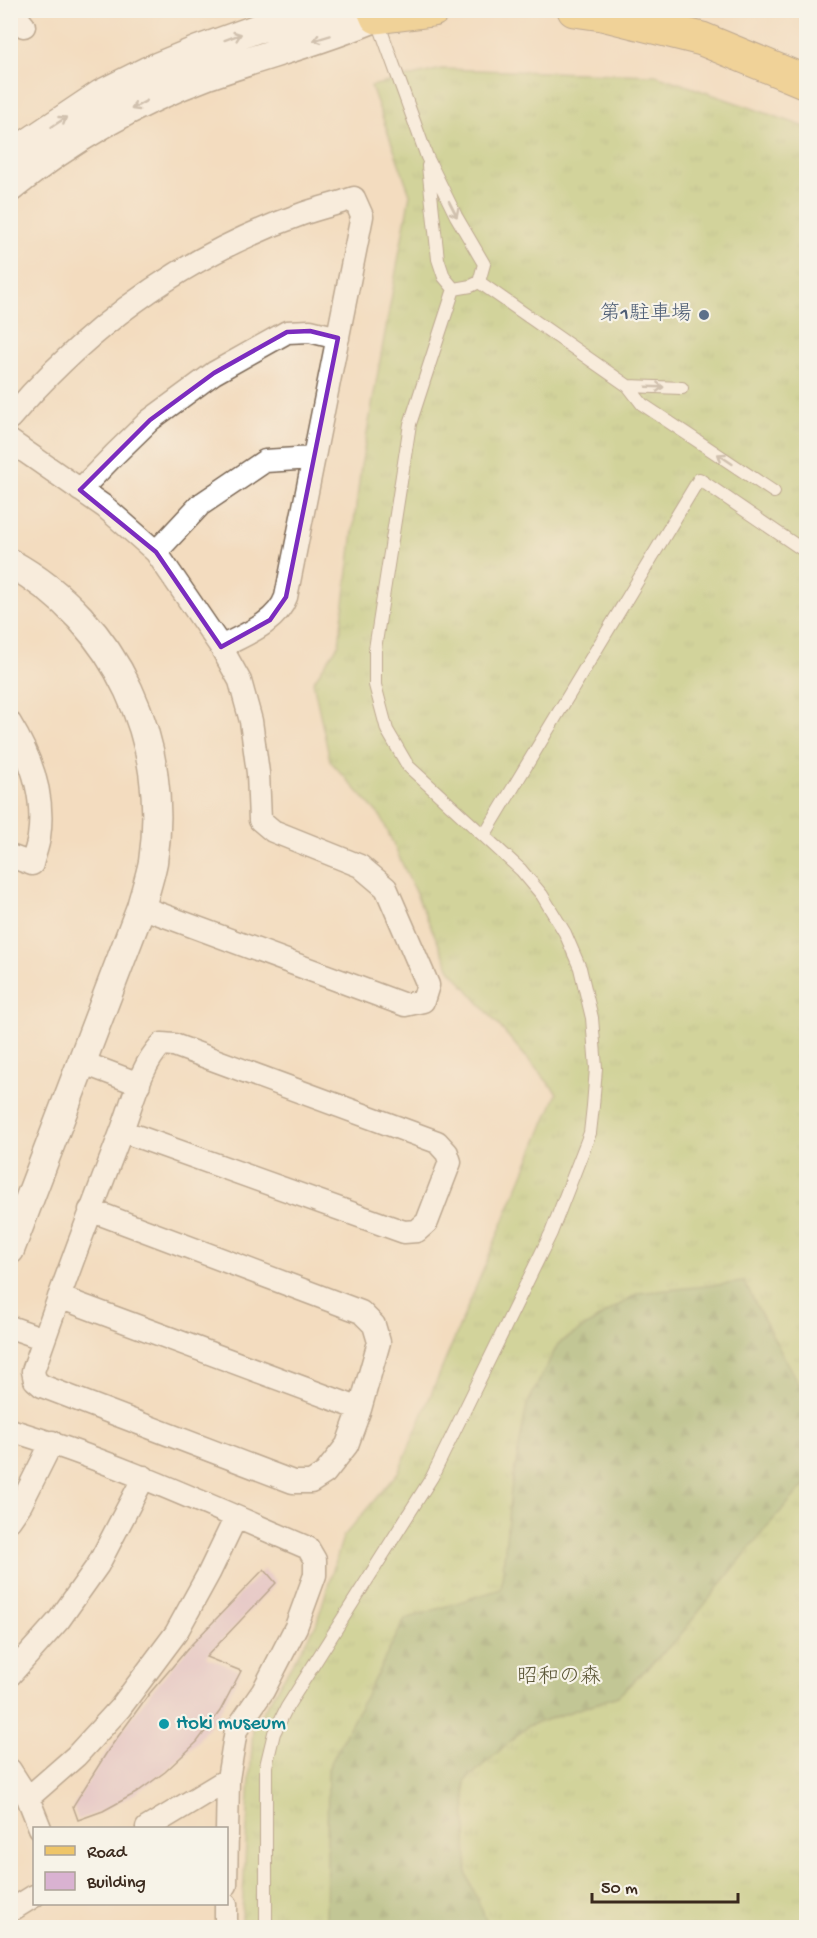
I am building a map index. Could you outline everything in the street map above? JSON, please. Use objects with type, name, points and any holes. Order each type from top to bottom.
[{"type":"main road","points":[[375,14],[433,10]]},
{"type":"main road","points":[[574,10],[602,14],[702,39],[807,82]]},
{"type":"street","points":[[10,155],[101,94],[147,71],[198,50],[256,29],[321,15],[375,14]]},
{"type":"street","points":[[10,188],[96,129],[148,100],[207,76],[338,34],[375,14]]},
{"type":"street","points":[[10,418],[40,383],[84,341],[138,298],[194,263],[246,237],[302,214],[354,198],[362,216],[284,604],[270,620],[221,647]]},
{"type":"street","points":[[80,490],[150,420],[214,373],[287,332],[310,331],[338,338]]},
{"type":"street","points":[[10,441],[105,507],[156,552],[221,647],[240,681],[251,721],[258,773],[260,820],[273,831],[360,866],[386,888],[428,985],[423,1001],[405,1005],[141,907]]},
{"type":"street","points":[[156,552],[200,505],[265,461],[313,458]]},
{"type":"street","points":[[10,563],[33,576],[74,609],[109,652],[136,704],[152,761],[157,820],[153,864],[141,907],[10,1250]]},
{"type":"street","points":[[10,723],[20,738],[35,776],[40,808],[39,837],[32,864],[10,856]]},
{"type":"street","points":[[90,1210],[361,1312],[374,1324],[379,1342],[360,1409],[347,1445],[325,1473],[311,1482],[293,1482],[42,1386],[35,1380],[33,1371],[90,1210],[152,1054],[162,1044],[174,1045],[437,1142],[447,1154],[450,1162],[427,1222],[417,1231],[404,1232],[122,1131]]},
{"type":"street","points":[[81,1062],[139,1084]]},
{"type":"street","points":[[59,1297],[360,1409]]},
{"type":"street","points":[[10,1327],[44,1339]]},
{"type":"street","points":[[10,1430],[52,1442],[144,1477],[308,1548],[315,1560],[315,1575],[296,1627],[263,1691],[236,1730],[228,1779],[227,1827]]},
{"type":"street","points":[[10,1520],[21,1504],[52,1442]]},
{"type":"street","points":[[10,1675],[58,1620],[98,1565],[144,1477]]},
{"type":"street","points":[[28,1798],[76,1756],[120,1708],[176,1633],[209,1574],[236,1517]]},
{"type":"street","points":[[10,1770],[28,1798],[39,1827]]},
{"type":"street","points":[[149,1827],[228,1779]]},
{"type":"street","points":[[10,1911],[33,1897]]},
{"type":"street","points":[[226,1905],[226,1928]]},
{"type":"lane","points":[[375,14],[427,157],[456,216],[484,264],[479,282],[454,289]]},
{"type":"lane","points":[[427,157],[438,259],[444,277],[454,289]]},
{"type":"lane","points":[[479,282],[628,386],[642,404],[774,492]]},
{"type":"lane","points":[[266,1928],[266,1766],[274,1733],[287,1707],[432,1477],[551,1233],[590,1133],[596,1068],[592,1018],[580,968],[565,933],[542,895],[521,870],[408,766],[387,730],[375,685],[375,649],[410,424],[454,289]]},
{"type":"lane","points":[[628,386],[682,388]]},
{"type":"lane","points":[[484,836],[699,479],[807,552]]},
{"type":"highlighted area","points":[[310,331],[338,338],[286,597],[270,620],[221,647],[156,552],[80,490],[150,420],[214,373],[287,332]]},
{"type":"green space","name":"昭和の森","points":[[441,69],[656,75],[806,127],[806,1927],[241,1928],[253,1728],[316,1625],[343,1537],[399,1471],[557,1093],[450,969],[381,817],[330,761],[313,682],[339,644],[361,466],[410,194],[371,86]]},
{"type":"green space","points":[[744,1282],[806,1399],[806,1483],[765,1529],[677,1639],[618,1696],[528,1726],[465,1781],[467,1875],[489,1927],[326,1927],[328,1769],[405,1619],[501,1589],[511,1489],[527,1405],[558,1344],[638,1293]]},
{"type":"building","points":[[264,1569],[276,1583],[206,1657],[241,1671],[220,1711],[197,1742],[165,1772],[136,1793],[103,1811],[78,1820],[73,1806],[109,1749],[149,1694],[191,1645]]},
{"type":"place","name":"第1駐車場","points":[[704,315]]},
{"type":"place","name":"Hoki museum","points":[[164,1724]]}]
